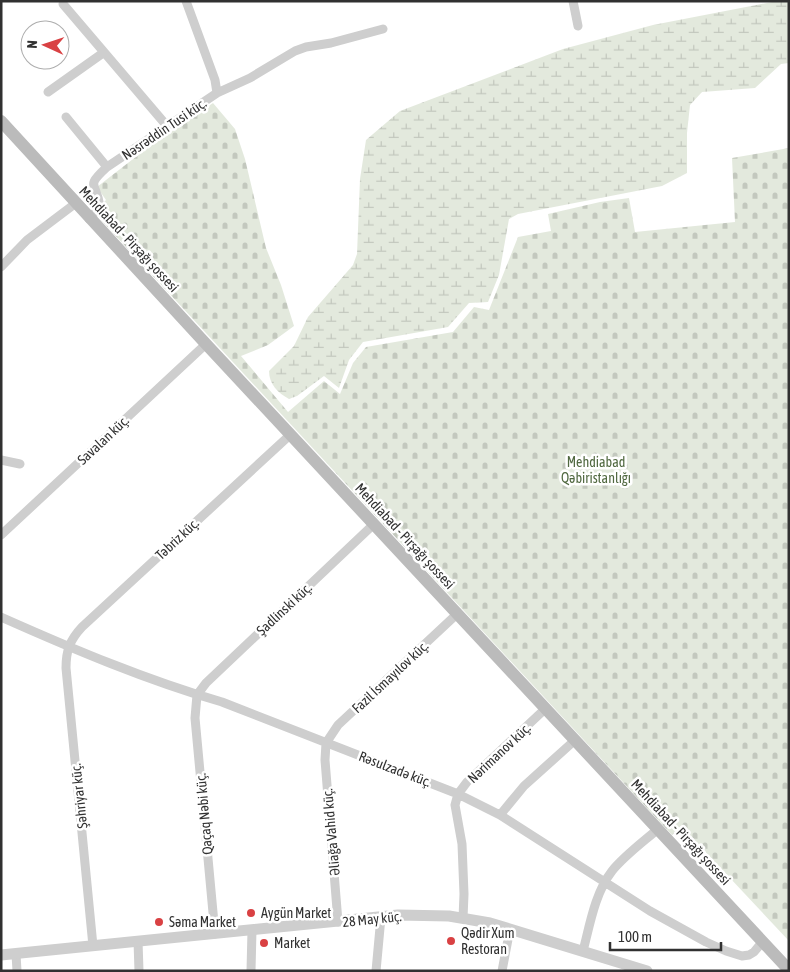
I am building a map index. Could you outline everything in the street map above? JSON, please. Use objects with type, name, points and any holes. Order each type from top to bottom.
[{"type":"main road","name":"Mehdiabad - Pirşağı şossesi","points":[[1,121],[545,710],[789,970]]},
{"type":"street","name":"Nəsrəddin Tusi küç.","points":[[90,218],[100,207],[93,187],[93,181],[107,166],[217,92],[216,80],[186,1]]},
{"type":"street","points":[[573,1],[578,26]]},
{"type":"street","points":[[63,4],[167,126]]},
{"type":"street","points":[[217,92],[250,78],[295,51],[384,28]]},
{"type":"street","points":[[48,92],[103,53]]},
{"type":"street","points":[[66,117],[107,166]]},
{"type":"street","points":[[1,266],[27,240],[76,203]]},
{"type":"street","name":"Savalan küç.","points":[[1,535],[206,344]]},
{"type":"street","name":"Təbriz küç.","points":[[68,646],[82,627],[290,435]]},
{"type":"street","points":[[1,460],[20,464]]},
{"type":"street","name":"Şadlinski küç.","points":[[197,695],[206,683],[374,524]]},
{"type":"street","name":"Fazil İsmayılov küç.","points":[[326,743],[338,725],[457,614]]},
{"type":"street","name":"Rəsulzadə küç.","points":[[1,617],[104,661],[197,695],[222,702],[458,794],[500,815],[650,912],[726,951],[742,956],[749,955],[763,941]]},
{"type":"street","name":"Şəhriyar küç.","points":[[68,646],[66,668],[94,946]]},
{"type":"street","name":"Qaçaq Nəbi küç.","points":[[197,695],[195,718],[215,934]]},
{"type":"street","name":"Nərimanov küç.","points":[[463,918],[462,844],[455,805],[458,794],[467,782],[545,710]]},
{"type":"street","points":[[500,815],[524,786],[574,741]]},
{"type":"street","name":"Əliağa Vahid küç.","points":[[326,743],[325,760],[338,922]]},
{"type":"street","points":[[583,951],[598,898],[605,882],[613,870],[658,829]]},
{"type":"street","name":"28 May küç.","points":[[1,955],[398,915],[427,915],[463,918],[510,929],[583,951],[630,968],[647,971]]},
{"type":"street","points":[[376,971],[381,918]]},
{"type":"street","points":[[502,971],[510,929]]},
{"type":"street","points":[[251,971],[252,930]]},
{"type":"street","points":[[138,941],[139,971]]},
{"type":"street","points":[[16,954],[17,971]]},
{"type":"green space","points":[[777,1],[789,1],[789,63],[781,64],[755,88],[702,92],[690,105],[687,133],[687,173],[662,186],[518,214],[509,219],[499,275],[488,302],[469,303],[448,327],[363,342],[349,360],[339,388],[324,376],[297,396],[289,399],[275,388],[269,376],[269,371],[294,346],[308,317],[353,265],[357,254],[360,179],[366,140],[400,111],[563,49],[653,25]]},
{"type":"green space","name":"Mehdiabad Qəbiristanlığı","points":[[213,103],[235,129],[245,159],[266,248],[281,285],[294,326],[268,345],[241,356],[288,412],[324,381],[340,394],[353,363],[366,347],[453,332],[474,307],[489,310],[518,237],[551,231],[548,214],[600,202],[629,198],[635,232],[735,222],[732,158],[789,148],[789,941],[682,827],[672,835],[101,220],[103,203],[106,200],[97,187],[142,152]]},
{"type":"place","name":"Aygün Market","points":[[251,913]]},
{"type":"place","name":"Səma Market","points":[[159,922]]},
{"type":"place","name":"Qədir Xum Restoran","points":[[451,941]]},
{"type":"place","name":"Market","points":[[264,943]]}]
